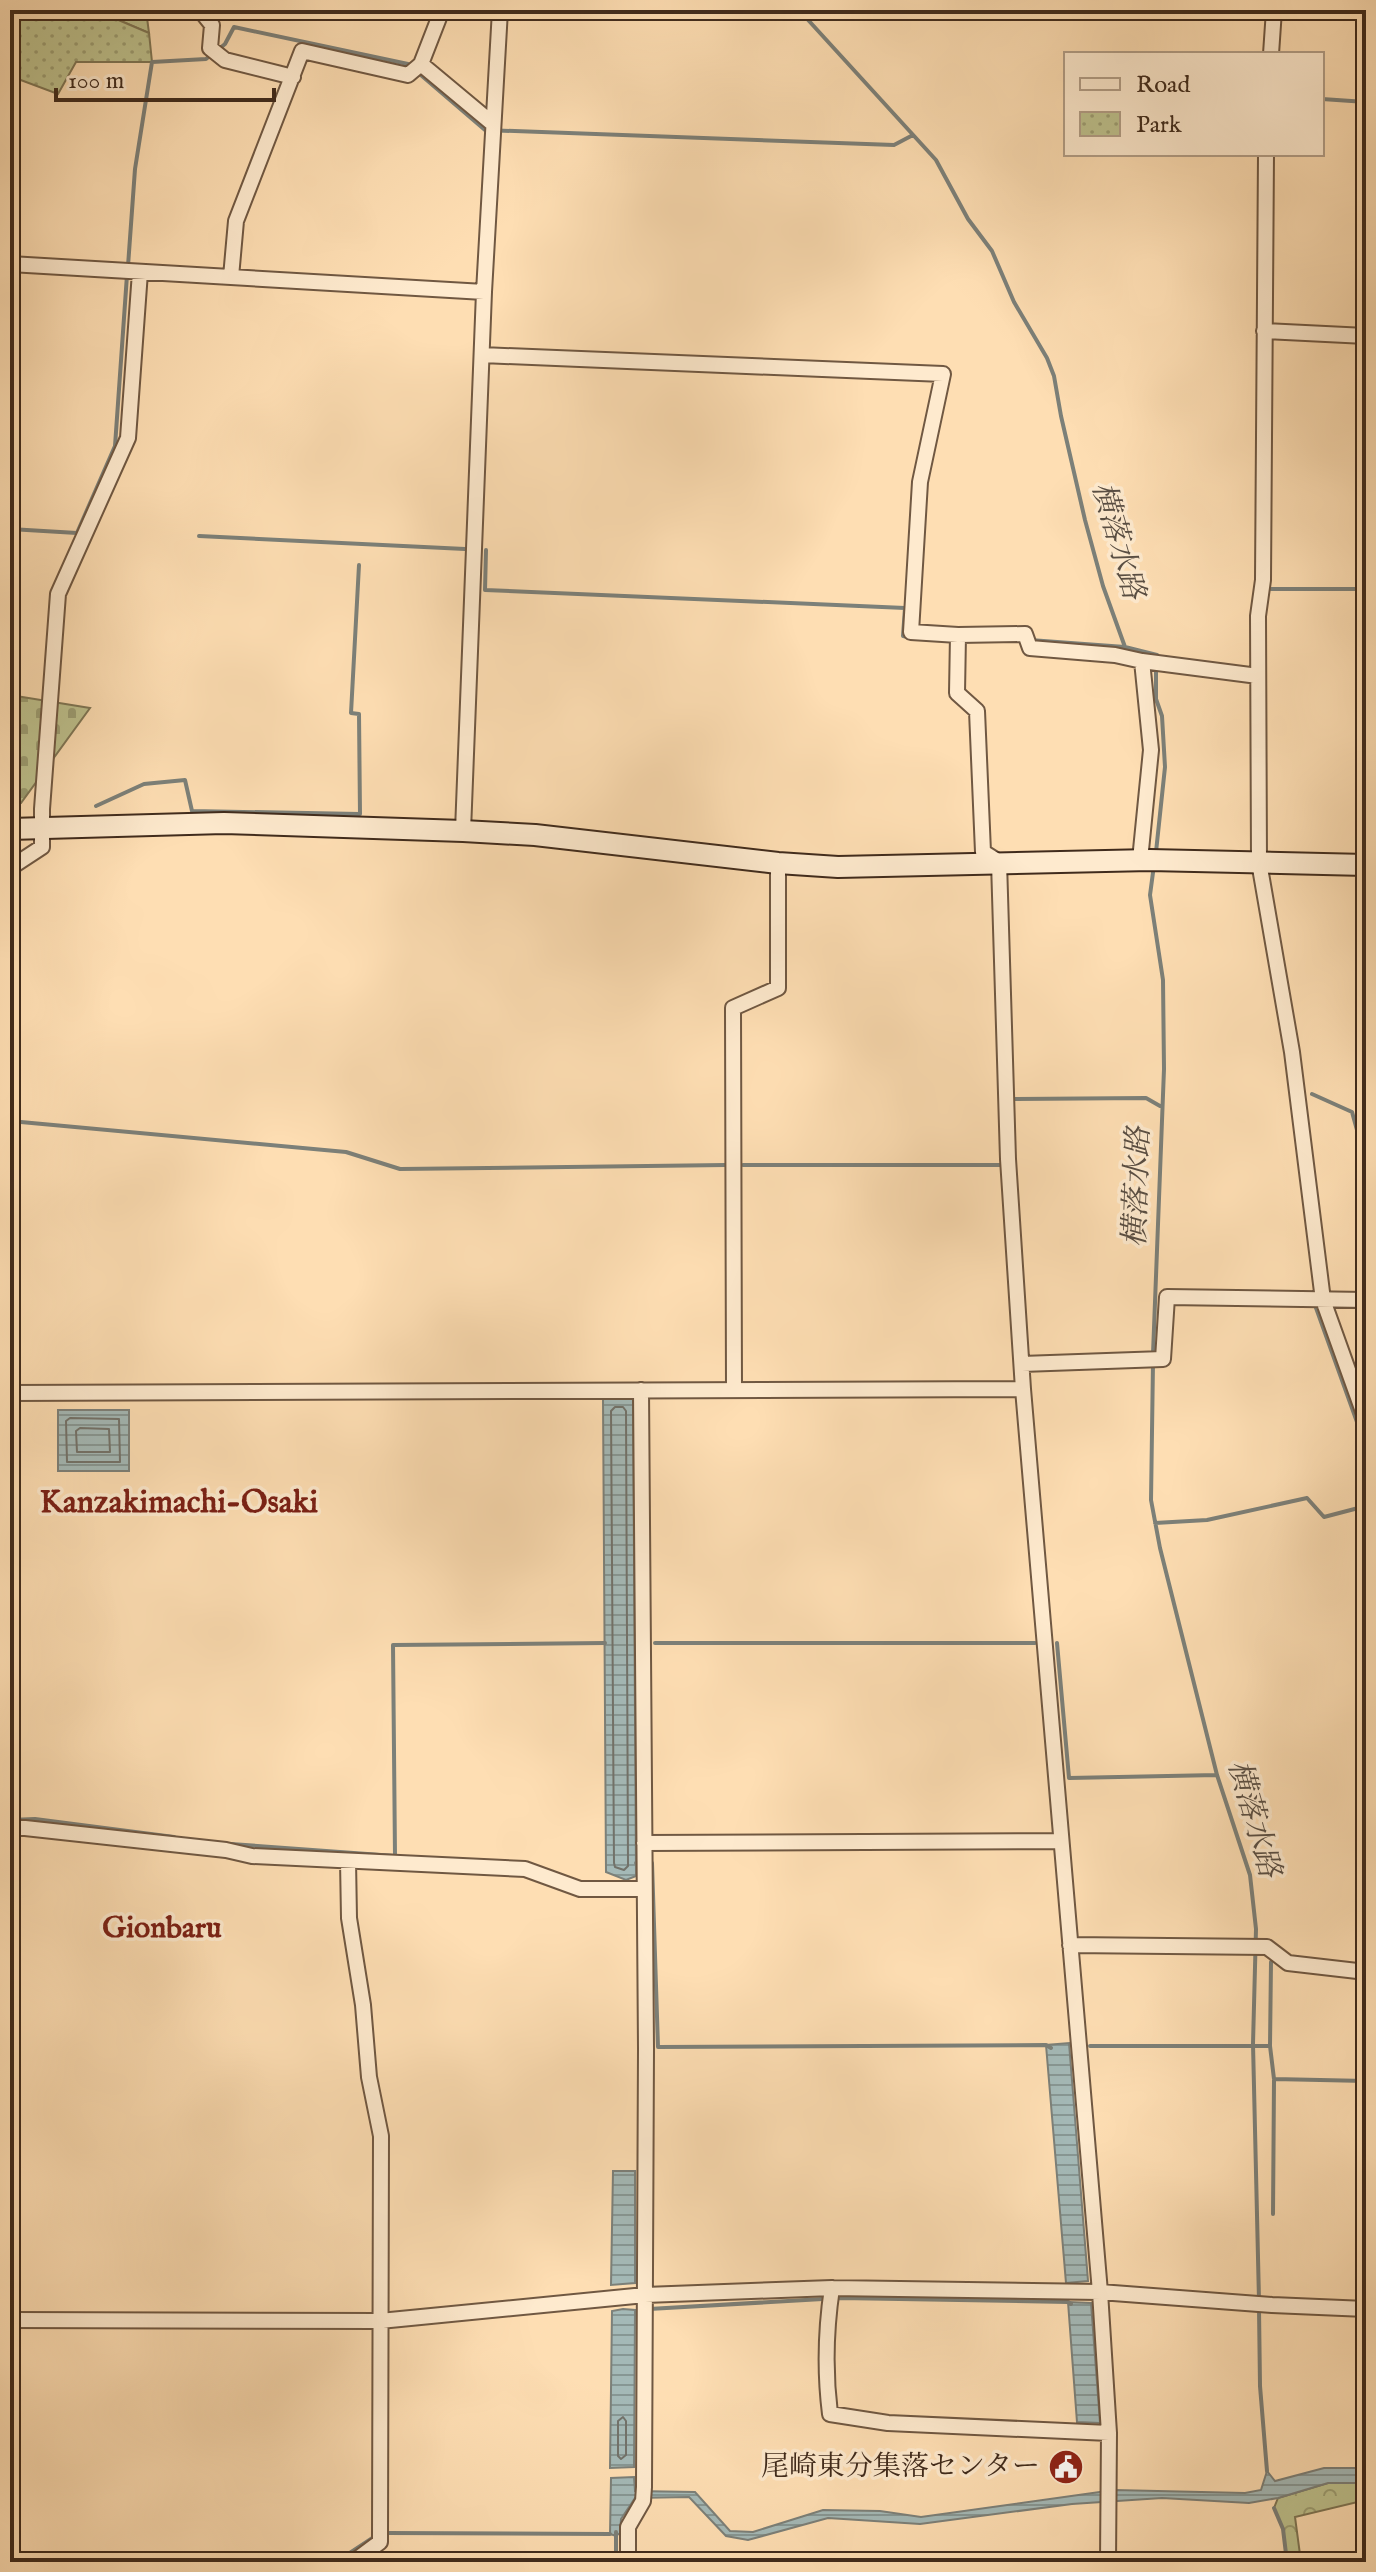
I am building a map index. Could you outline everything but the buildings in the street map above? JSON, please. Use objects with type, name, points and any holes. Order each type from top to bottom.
[{"type":"street","points":[[200,10],[212,25],[210,48],[225,60],[293,77]]},
{"type":"street","points":[[231,277],[236,221],[302,51],[408,75],[421,64],[442,10]]},
{"type":"street","points":[[463,831],[484,292],[500,10]]},
{"type":"street","points":[[1271,52],[1274,10]]},
{"type":"street","points":[[421,64],[493,124]]},
{"type":"street","points":[[1266,156],[1263,580],[1258,616],[1259,862],[1292,1052],[1323,1300],[1366,1420]]},
{"type":"street","points":[[10,264],[484,292]]},
{"type":"street","points":[[10,868],[42,847],[58,594],[128,438],[140,272]]},
{"type":"street","points":[[1264,331],[1366,336]]},
{"type":"street","points":[[482,355],[943,374],[920,482],[911,632],[1027,641],[1153,663],[1258,676]]},
{"type":"street","points":[[958,635],[957,693],[977,711],[983,852],[999,862]]},
{"type":"street","points":[[1150,860],[1153,663]]},
{"type":"street","points":[[10,829],[224,823],[463,831],[535,835],[838,867],[1150,860],[1366,865]]},
{"type":"street","points":[[999,862],[1008,1159],[1023,1389],[1100,2292],[1109,2433],[1108,2562]]},
{"type":"street","points":[[734,1390],[733,1008],[778,988],[778,863]]},
{"type":"street","points":[[1022,1364],[1163,1359],[1167,1297],[1366,1300]]},
{"type":"street","points":[[10,1393],[1023,1389]]},
{"type":"street","points":[[628,2562],[628,2527],[643,2494],[645,2317],[641,1390]]},
{"type":"street","points":[[10,1828],[226,1850],[252,1856],[525,1869],[580,1889],[644,1889]]},
{"type":"street","points":[[644,1857],[1061,1841]]},
{"type":"street","points":[[348,1861],[349,1918],[363,2005],[369,2077],[381,2136],[380,2542],[353,2562]]},
{"type":"street","points":[[1070,1945],[1267,1947],[1288,1963],[1366,1972]]},
{"type":"street","points":[[10,2320],[380,2321],[645,2295],[832,2288],[1100,2292],[1366,2309]]},
{"type":"street","points":[[832,2288],[829,2307],[830,2414],[888,2423],[1109,2433]]},
{"type":"green space","points":[[10,10],[95,10],[149,33],[152,62],[76,62],[58,94],[10,76]]},
{"type":"green space","points":[[95,10],[146,10],[149,33]]},
{"type":"green space","points":[[10,695],[90,708],[21,803],[10,804]]},
{"type":"green space","points":[[1328,2483],[1366,2483],[1366,2500],[1295,2517],[1301,2562],[1287,2562],[1283,2529],[1274,2508],[1278,2498]]},
{"type":"water","points":[[633,1398],[636,1876],[626,1880],[606,1872],[603,1399]]},
{"type":"water","points":[[58,1410],[129,1410],[129,1471],[58,1471]]},
{"type":"water","points":[[1069,2043],[1088,2281],[1066,2283],[1046,2045]]},
{"type":"water","points":[[613,2171],[635,2171],[635,2283],[611,2285]]},
{"type":"water","points":[[1068,2302],[1091,2303],[1100,2423],[1077,2422]]},
{"type":"water","points":[[635,2310],[634,2467],[610,2468],[612,2311]]},
{"type":"water","points":[[1324,2468],[1366,2468],[1366,2483],[1328,2483],[1249,2503],[1162,2498],[1072,2504],[920,2524],[828,2518],[748,2540],[726,2536],[689,2497],[635,2498],[621,2519],[620,2533],[616,2536],[610,2534],[611,2478],[634,2477],[635,2491],[695,2492],[730,2531],[753,2532],[823,2510],[880,2511],[921,2517],[1114,2490],[1245,2493],[1261,2490],[1267,2471],[1275,2481]]},
{"type":"waterway","name":"横落水路","points":[[799,10],[936,160],[968,219],[992,251],[1014,302],[1047,358],[1054,376],[1085,520],[1103,586],[1125,647],[1157,655],[1156,658]]},
{"type":"waterway","points":[[219,49],[234,27],[408,64],[485,130],[894,145],[913,135]]},
{"type":"waterway","points":[[128,266],[135,169],[152,62],[206,59],[212,54]]},
{"type":"waterway","points":[[1324,99],[1366,102]]},
{"type":"waterway","points":[[10,529],[77,533],[115,446],[127,275]]},
{"type":"waterway","points":[[199,536],[465,549]]},
{"type":"waterway","points":[[486,550],[485,590],[905,608],[903,636],[908,637]]},
{"type":"waterway","points":[[96,806],[144,784],[185,780],[192,811],[360,814],[359,714],[351,713],[359,565]]},
{"type":"waterway","points":[[1271,589],[1366,589]]},
{"type":"waterway","points":[[1030,640],[1125,647]]},
{"type":"waterway","name":"横落水路","points":[[1156,666],[1156,699],[1162,716],[1165,767],[1156,852]]},
{"type":"waterway","name":"横落水路","points":[[1153,1354],[1164,1069],[1163,980],[1150,895],[1154,865]]},
{"type":"waterway","points":[[1312,1094],[1352,1112],[1357,1130],[1366,1130]]},
{"type":"waterway","points":[[1011,1099],[1146,1098],[1160,1106]]},
{"type":"waterway","points":[[10,1121],[346,1152],[400,1169],[726,1165]]},
{"type":"waterway","points":[[743,1165],[1000,1165]]},
{"type":"waterway","points":[[1315,1305],[1366,1447]]},
{"type":"waterway","name":"横落水路","points":[[1153,1363],[1151,1500],[1160,1548],[1217,1775],[1250,1875],[1256,1929],[1253,2044],[1259,2300]]},
{"type":"waterway","points":[[1155,1523],[1207,1520],[1307,1498],[1324,1517],[1366,1506]]},
{"type":"waterway","points":[[231,1844],[395,1856],[393,1645],[605,1643]]},
{"type":"waterway","points":[[655,1643],[1035,1643]]},
{"type":"waterway","points":[[1057,1643],[1069,1778],[1217,1775]]},
{"type":"waterway","points":[[10,1820],[35,1819],[174,1837]]},
{"type":"waterway","points":[[636,1863],[652,1863],[658,2047],[1046,2045],[1051,2048]]},
{"type":"waterway","points":[[1270,2046],[1271,1962]]},
{"type":"waterway","points":[[1090,2046],[1270,2046],[1274,2079],[1366,2081]]},
{"type":"waterway","points":[[1273,2214],[1274,2080]]},
{"type":"waterway","points":[[649,2309],[840,2298],[1071,2304]]},
{"type":"waterway","name":"横落水路","points":[[1259,2309],[1260,2386],[1267,2471]]},
{"type":"waterway","name":"横落水路","points":[[1274,2508],[1283,2529],[1287,2562]]},
{"type":"waterway","points":[[616,2532],[616,2562]]},
{"type":"waterway","points":[[387,2533],[610,2534]]},
{"type":"waterway","points":[[336,2562],[374,2537]]},
{"type":"waterway","points":[[10,2553],[334,2562]]},
{"type":"place","name":"尾崎東分集落センター","points":[[1066,2467]]},
{"type":"district","name":"Kanzakimachi-Osaki","points":[[179,1503]]},
{"type":"district","name":"Gionbaru","points":[[162,1929]]}]
